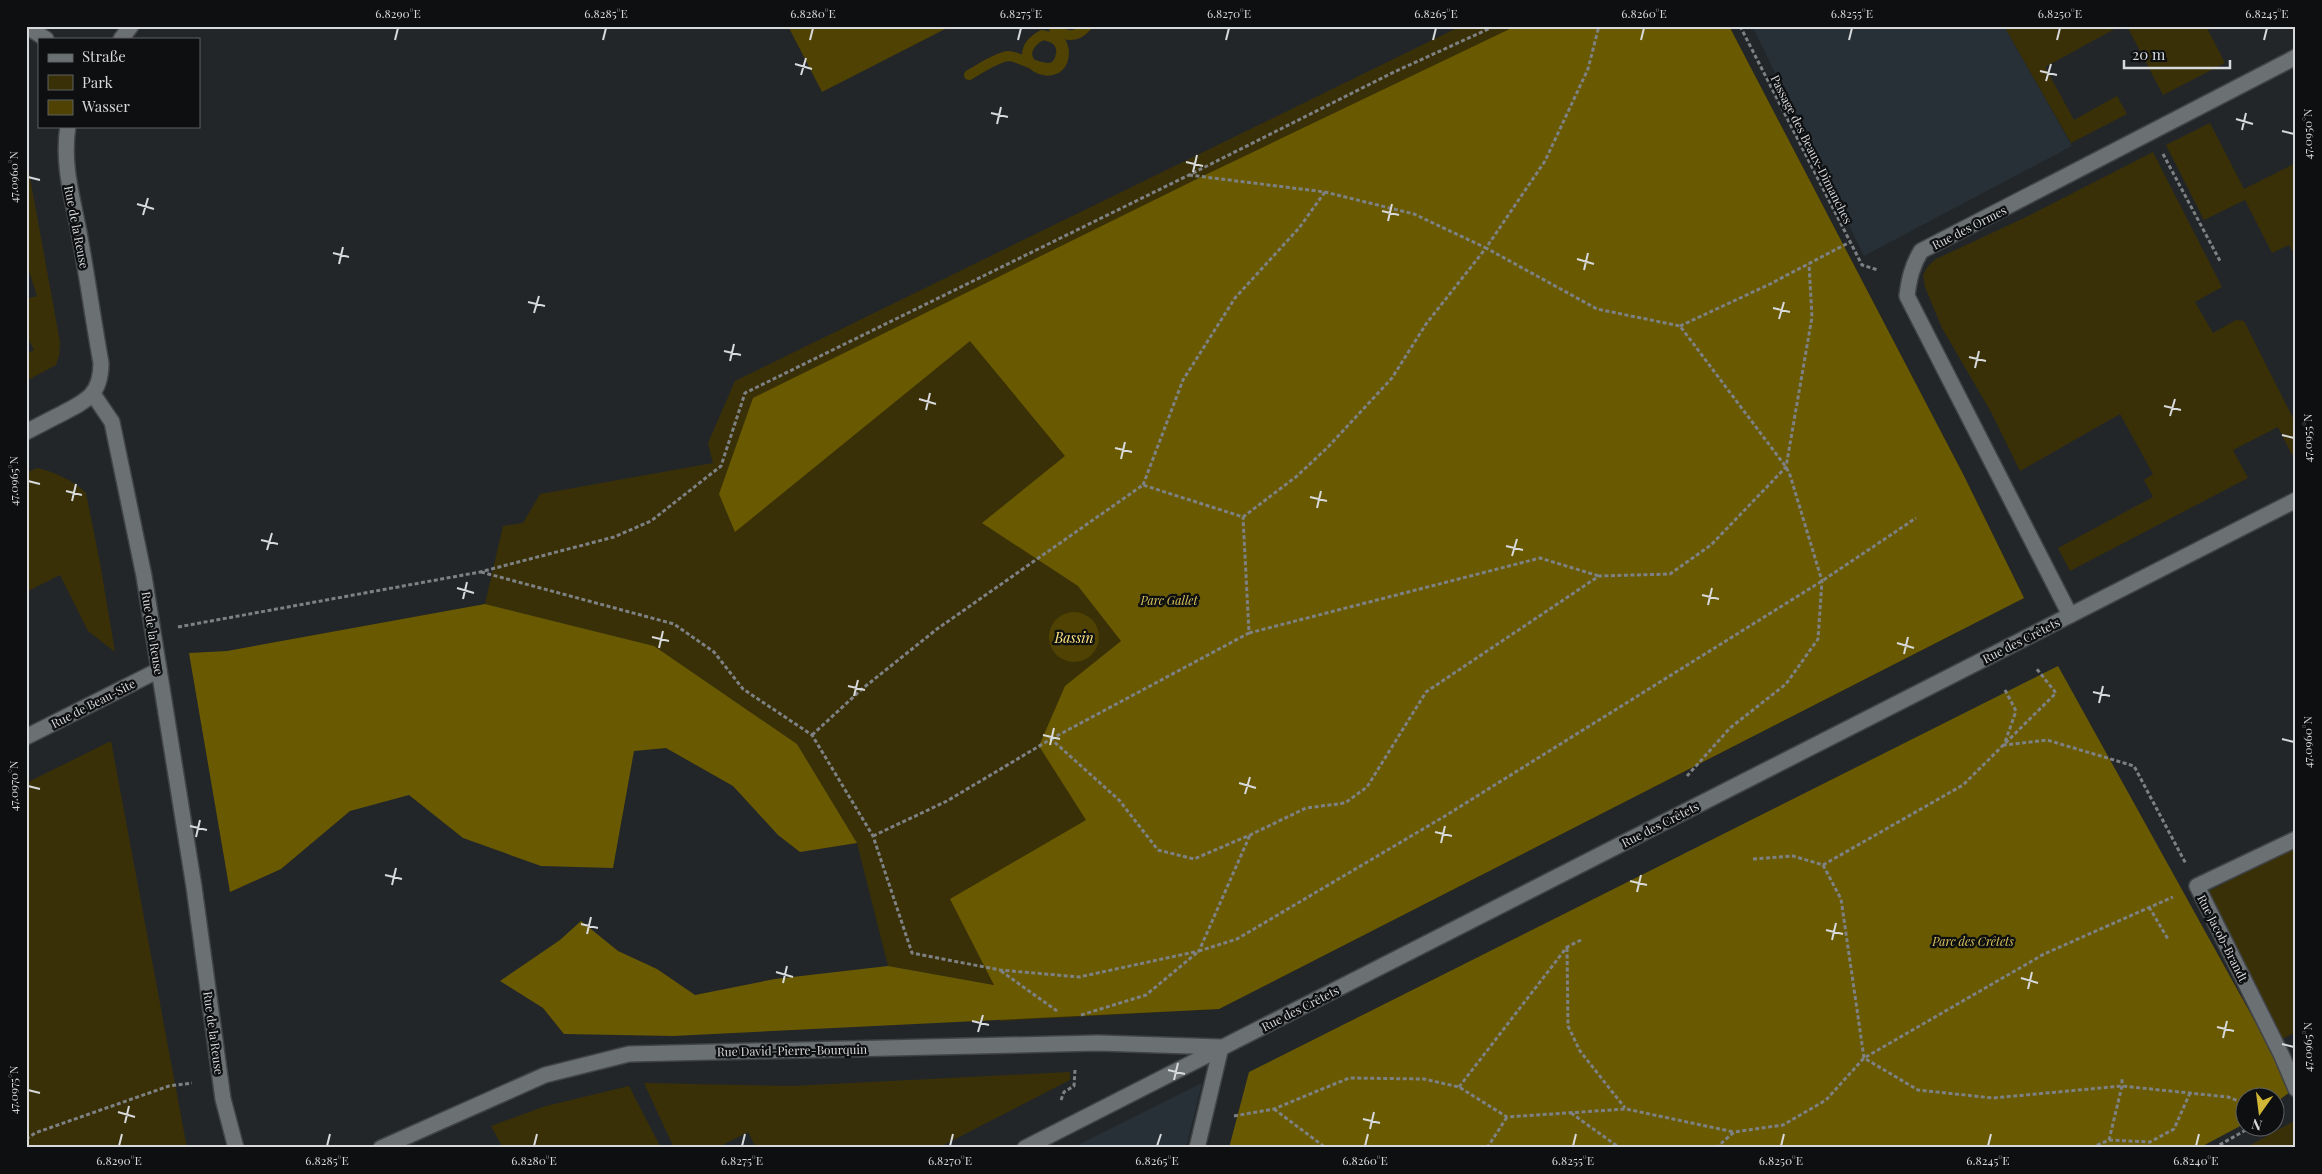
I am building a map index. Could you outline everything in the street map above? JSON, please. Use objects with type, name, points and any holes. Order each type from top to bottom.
[{"type":"street","points":[[26,26],[44,38]]},
{"type":"street","points":[[122,38],[131,26]]},
{"type":"street","name":"Rue des Ormes","points":[[2070,614],[1907,296],[1909,279],[1914,263],[1921,251],[2296,57]]},
{"type":"street","name":"Rue de la Reuse","points":[[68,128],[66,160],[68,180],[101,363],[98,384],[93,394],[112,422],[144,576],[194,887],[223,1099],[236,1148]]},
{"type":"street","points":[[26,432],[83,403],[93,394]]},
{"type":"street","name":"Rue des Crêtets","points":[[1025,1148],[2296,500]]},
{"type":"street","name":"Rue de Beau-Site","points":[[26,737],[160,670]]},
{"type":"street","name":"Rue Jacob-Brandt","points":[[2296,839],[2197,886],[2282,1056],[2296,1089]]},
{"type":"street","name":"Rue David-Pierre-Bourquin","points":[[381,1148],[545,1074],[629,1054],[1098,1043],[1221,1047]]},
{"type":"street","points":[[1197,1148],[1221,1047]]},
{"type":"path","points":[[153,631],[480,572],[614,538],[651,521],[721,466],[745,393],[1394,72],[1495,26]]},
{"type":"path","points":[[1242,517],[1297,476],[1328,447],[1392,378],[1426,324],[1486,248],[1545,160],[1588,69],[1599,26]]},
{"type":"path","name":"Passage des Beaux-Dimanches","points":[[1740,26],[1862,265],[1878,270]]},
{"type":"path","points":[[2152,132],[2220,261]]},
{"type":"path","points":[[1189,175],[1325,192],[1414,214],[1486,248],[1597,309],[1680,326],[1809,264],[1850,242]]},
{"type":"path","points":[[812,735],[862,689],[937,629],[1144,485],[1183,380],[1235,298],[1299,228],[1325,192]]},
{"type":"path","points":[[873,836],[948,801],[1051,739],[1249,633],[1540,558],[1599,576],[1670,574],[1711,545],[1786,467],[1812,317],[1809,264]]},
{"type":"path","points":[[1680,326],[1786,467],[1796,492],[1822,582],[1818,639],[1786,684],[1730,728],[1687,776]]},
{"type":"path","points":[[1144,485],[1242,517]]},
{"type":"path","points":[[1242,517],[1249,633]]},
{"type":"path","points":[[480,572],[674,624],[714,652],[744,689],[812,735],[873,836],[912,953],[1000,970],[1079,977],[1199,951],[1237,939],[1420,831],[1822,582],[1916,518]]},
{"type":"path","points":[[1051,739],[1119,800],[1158,850],[1194,859],[1250,836],[1306,808],[1345,803],[1367,787],[1426,692],[1599,576]]},
{"type":"path","points":[[1823,865],[1963,785],[2056,693],[2036,668]]},
{"type":"path","points":[[2004,745],[2016,711],[2005,690]]},
{"type":"path","points":[[2004,745],[2048,740],[2134,766],[2189,871]]},
{"type":"path","points":[[1078,1016],[1146,994],[1199,951],[1250,836]]},
{"type":"path","points":[[1753,859],[1793,856],[1823,865],[1841,899],[1864,1058]]},
{"type":"path","points":[[1234,1116],[1274,1109],[1350,1078],[1424,1079],[1459,1087],[1507,1117],[1626,1109],[1734,1132],[1784,1125],[1826,1100],[1864,1058],[2044,954],[2197,886]]},
{"type":"path","points":[[2149,908],[2168,939]]},
{"type":"path","points":[[1459,1087],[1567,947],[1583,938]]},
{"type":"path","points":[[1567,947],[1568,1026],[1580,1051],[1626,1109]]},
{"type":"path","points":[[1000,970],[1057,1011]]},
{"type":"path","points":[[1864,1058],[1918,1090],[1993,1098],[2122,1086],[2234,1099]]},
{"type":"path","points":[[1064,1092],[1074,1086],[1075,1069]]},
{"type":"path","points":[[2109,1140],[2122,1086],[2122,1077]]},
{"type":"path","points":[[26,1139],[35,1133],[169,1086],[192,1083]]},
{"type":"path","points":[[2092,1148],[2109,1140],[2150,1142],[2174,1129],[2190,1093]]},
{"type":"path","points":[[1274,1109],[1326,1148]]},
{"type":"path","points":[[1571,1112],[1620,1148]]},
{"type":"path","points":[[1487,1148],[1507,1117]]},
{"type":"path","points":[[1716,1148],[1734,1132]]},
{"type":"path","points":[[2214,1148],[2235,1136]]},
{"type":"shaded area","points":[[1752,26],[2004,26],[2072,146],[1864,256]]},
{"type":"shaded area","points":[[1202,1083],[1186,1148],[1072,1148]]},
{"type":"green space","name":"Parc Gallet","points":[[1461,26],[1729,26],[1963,474],[2024,598],[1219,1009],[1000,1021],[995,985],[888,966],[857,843],[797,744],[654,646],[485,604],[503,526],[523,523],[540,494],[713,463],[708,443],[735,381]]},
{"type":"green space","name":"Parc Gallet","points":[[1516,26],[1729,26],[1963,474],[2024,598],[1219,1009],[673,1036],[564,1034],[543,1008],[500,981],[560,940],[581,921],[618,951],[657,969],[695,995],[775,979],[888,966],[994,985],[950,899],[1086,820],[1039,746],[1065,686],[1121,641],[1078,586],[982,523],[1065,456],[970,341],[735,532],[719,494],[753,398],[1205,175]]},
{"type":"green space","points":[[2004,26],[2120,26],[2045,67],[2074,120],[2117,96],[2127,114],[2071,143]]},
{"type":"green space","points":[[2127,26],[2206,26],[2225,63],[2163,95]]},
{"type":"green space","points":[[2210,123],[2244,189],[2296,163],[2296,257],[2289,245],[2272,253],[2245,200],[2204,220],[2166,145]]},
{"type":"green space","points":[[2153,152],[2222,287],[2195,302],[2213,333],[2236,320],[2244,321],[2296,424],[2296,453],[2292,455],[2278,427],[2233,450],[2248,478],[2070,571],[2058,548],[2153,497],[2144,480],[2153,474],[2120,414],[2020,471],[1991,412],[1942,328],[1925,287],[1923,275],[1928,266],[1936,259],[2024,218]]},
{"type":"green space","points":[[26,156],[60,342],[56,365],[26,381],[26,354],[34,350],[26,335],[26,299],[37,296],[28,268],[26,268]]},
{"type":"green space","points":[[37,468],[63,477],[76,484],[86,493],[115,652],[88,631],[60,575],[26,592],[26,473]]},
{"type":"green space","points":[[485,604],[654,646],[797,744],[857,843],[800,852],[778,835],[733,786],[666,748],[634,751],[613,868],[541,866],[463,838],[409,795],[350,811],[281,869],[230,892],[189,653],[227,651]]},
{"type":"green space","name":"Parc des Crêtets","points":[[2058,666],[2293,1090],[2284,1096],[2284,1086],[2234,1086],[2234,1129],[2199,1148],[1229,1148],[1249,1072]]},
{"type":"green space","points":[[111,741],[187,1148],[26,1148],[26,783]]},
{"type":"green space","points":[[2296,847],[2296,1032],[2282,1039],[2207,892]]},
{"type":"green space","points":[[1070,1072],[1070,1080],[938,1148],[756,1148],[748,1132],[717,1148],[674,1148],[644,1083],[792,1086]]},
{"type":"green space","points":[[629,1086],[661,1148],[503,1148],[491,1126],[546,1106]]},
{"type":"green space","points":[[2296,1120],[2296,1148],[2245,1148],[2267,1136],[2284,1136],[2284,1127]]},
{"type":"water","points":[[788,26],[951,26],[822,92]]},
{"type":"water","name":"Bassin","points":[[1079,612],[1092,619],[1098,627],[1098,647],[1092,655],[1084,661],[1069,662],[1056,655],[1050,647],[1049,632],[1056,619],[1064,613]]},
{"type":"waterway","points":[[969,75],[993,61],[1008,56],[1014,57],[1021,60],[1030,63],[1038,66],[1046,68],[1053,67],[1058,63],[1061,47],[1056,39],[1042,35],[1031,45],[1027,54],[1030,62],[1036,68],[1054,69],[1061,63],[1064,49],[1053,26]]},
{"type":"waterway","points":[[1055,27],[1059,31],[1071,35],[1079,33],[1087,26]]}]
